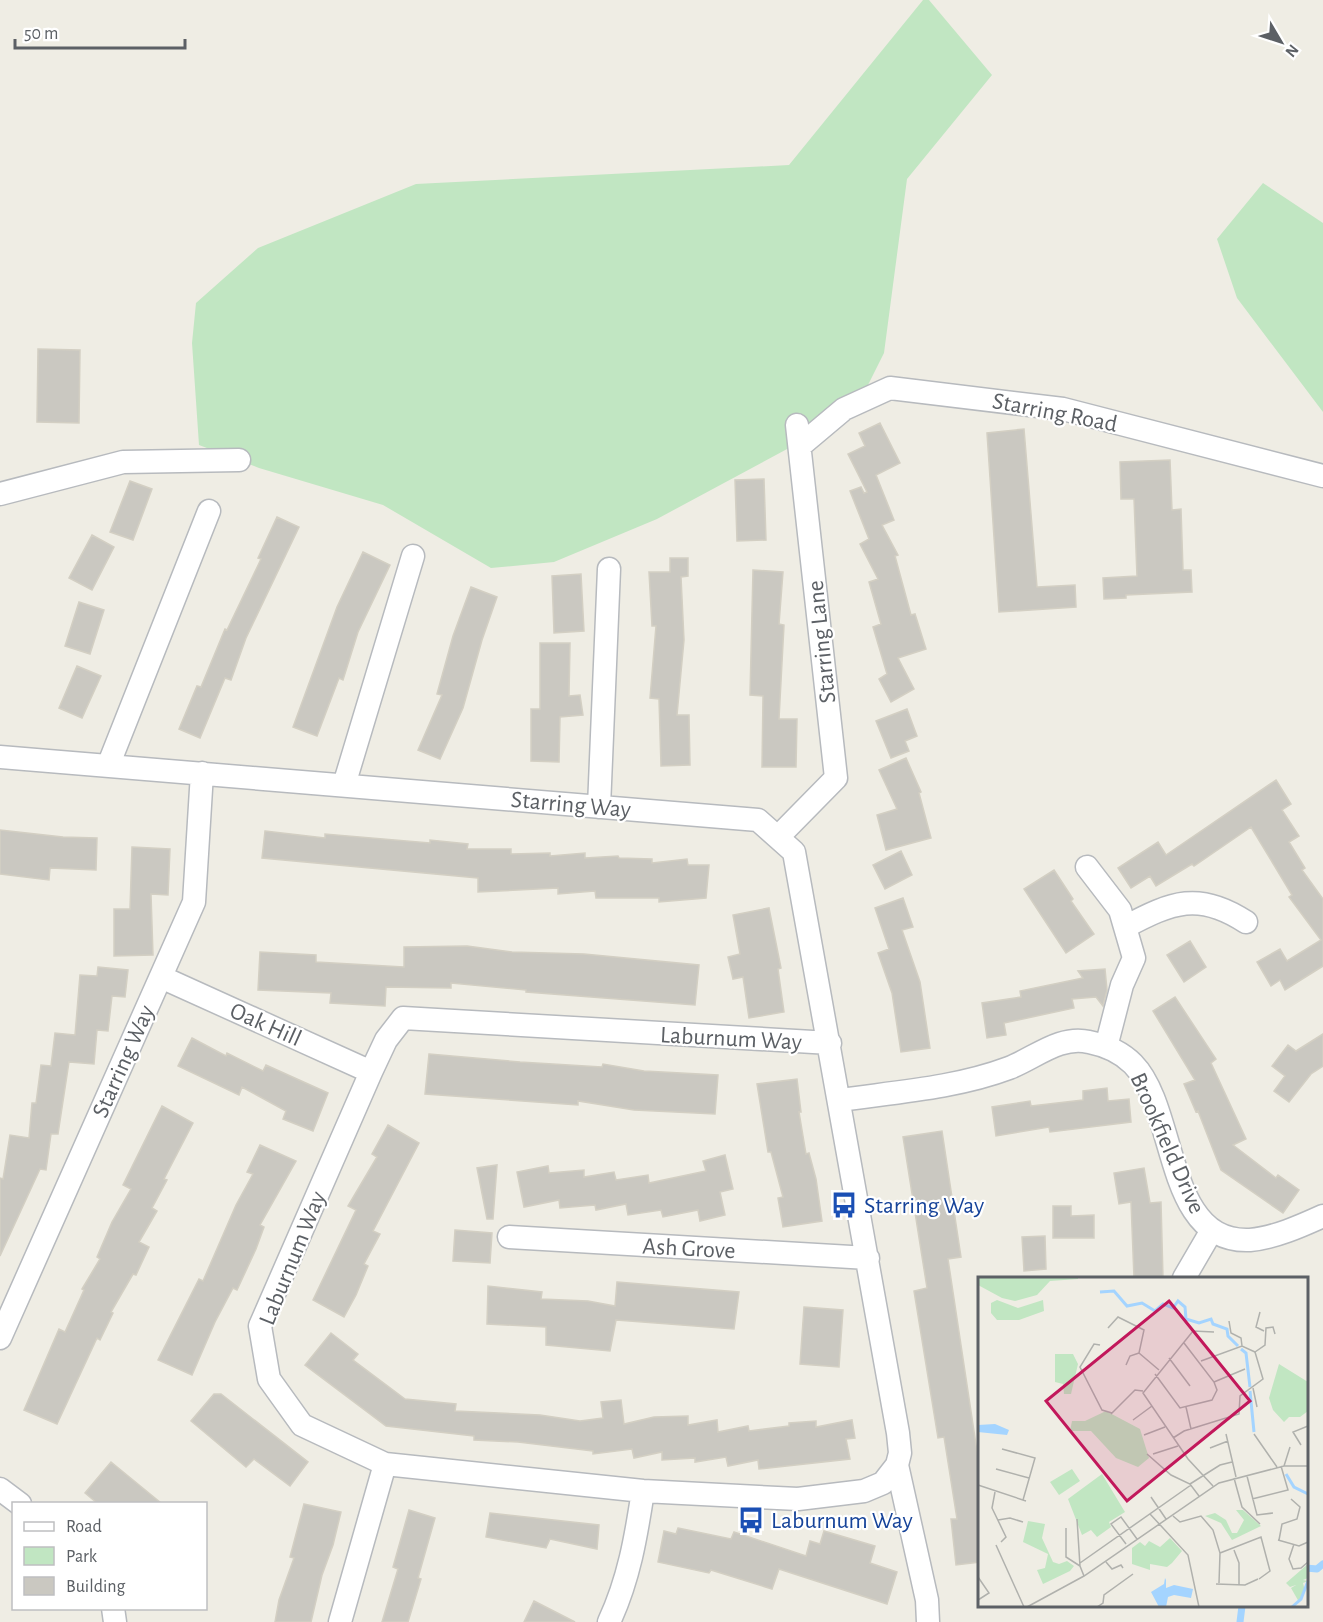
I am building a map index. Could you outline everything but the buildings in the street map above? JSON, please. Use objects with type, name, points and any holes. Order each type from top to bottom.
[{"type":"street","name":"Starring Road","points":[[798,435],[844,409],[890,388],[1063,409],[1323,477]]},
{"type":"street","name":"Starring Lane","points":[[778,837],[836,778],[798,435]]},
{"type":"street","points":[[0,494],[123,462],[239,460]]},
{"type":"street","points":[[108,766],[209,511]]},
{"type":"street","points":[[344,785],[413,556]]},
{"type":"street","points":[[599,807],[609,569]]},
{"type":"street","name":"Starring Way","points":[[0,757],[758,820],[778,837],[794,852],[898,1433],[900,1454],[897,1465],[927,1600],[928,1622]]},
{"type":"street","name":"Starring Way","points":[[0,1338],[195,902],[202,773]]},
{"type":"street","points":[[1087,867],[1120,910],[1134,958],[1122,985],[1106,1047]]},
{"type":"street","points":[[1125,927],[1163,907],[1191,903],[1224,908],[1246,922]]},
{"type":"street","name":"Oak Hill","points":[[161,977],[371,1072]]},
{"type":"street","name":"Laburnum Way","points":[[830,1043],[403,1018],[386,1040],[371,1072],[260,1326],[269,1379],[302,1425],[385,1464],[643,1491],[798,1499],[864,1491],[883,1483],[897,1465]]},
{"type":"street","name":"Brookfield Drive","points":[[840,1100],[985,1076],[1067,1040],[1087,1041],[1106,1047],[1133,1064],[1143,1078],[1164,1130],[1188,1203],[1198,1220],[1212,1230],[1231,1237],[1250,1240],[1299,1226],[1323,1216]]},
{"type":"street","points":[[1185,1277],[1212,1230]]},
{"type":"street","name":"Ash Grove","points":[[509,1237],[868,1258]]},
{"type":"street","points":[[340,1622],[385,1464]]},
{"type":"street","points":[[0,1489],[19,1502]]},
{"type":"street","points":[[609,1622],[621,1596],[633,1554],[643,1491]]},
{"type":"green space","points":[[923,0],[929,0],[992,75],[907,179],[884,353],[854,413],[657,519],[554,562],[491,568],[383,505],[259,468],[199,445],[192,343],[196,303],[258,248],[416,184],[789,165]]},
{"type":"green space","points":[[1263,183],[1323,223],[1323,412],[1237,298],[1217,239]]},
{"type":"waterway","points":[[1308,1568],[1317,1569],[1323,1564]]},
{"type":"waterway","points":[[1240,1622],[1242,1607]]},
{"type":"place","name":"Starring Way","points":[[844,1205]]},
{"type":"place","name":"Laburnum Way","points":[[751,1520]]}]
